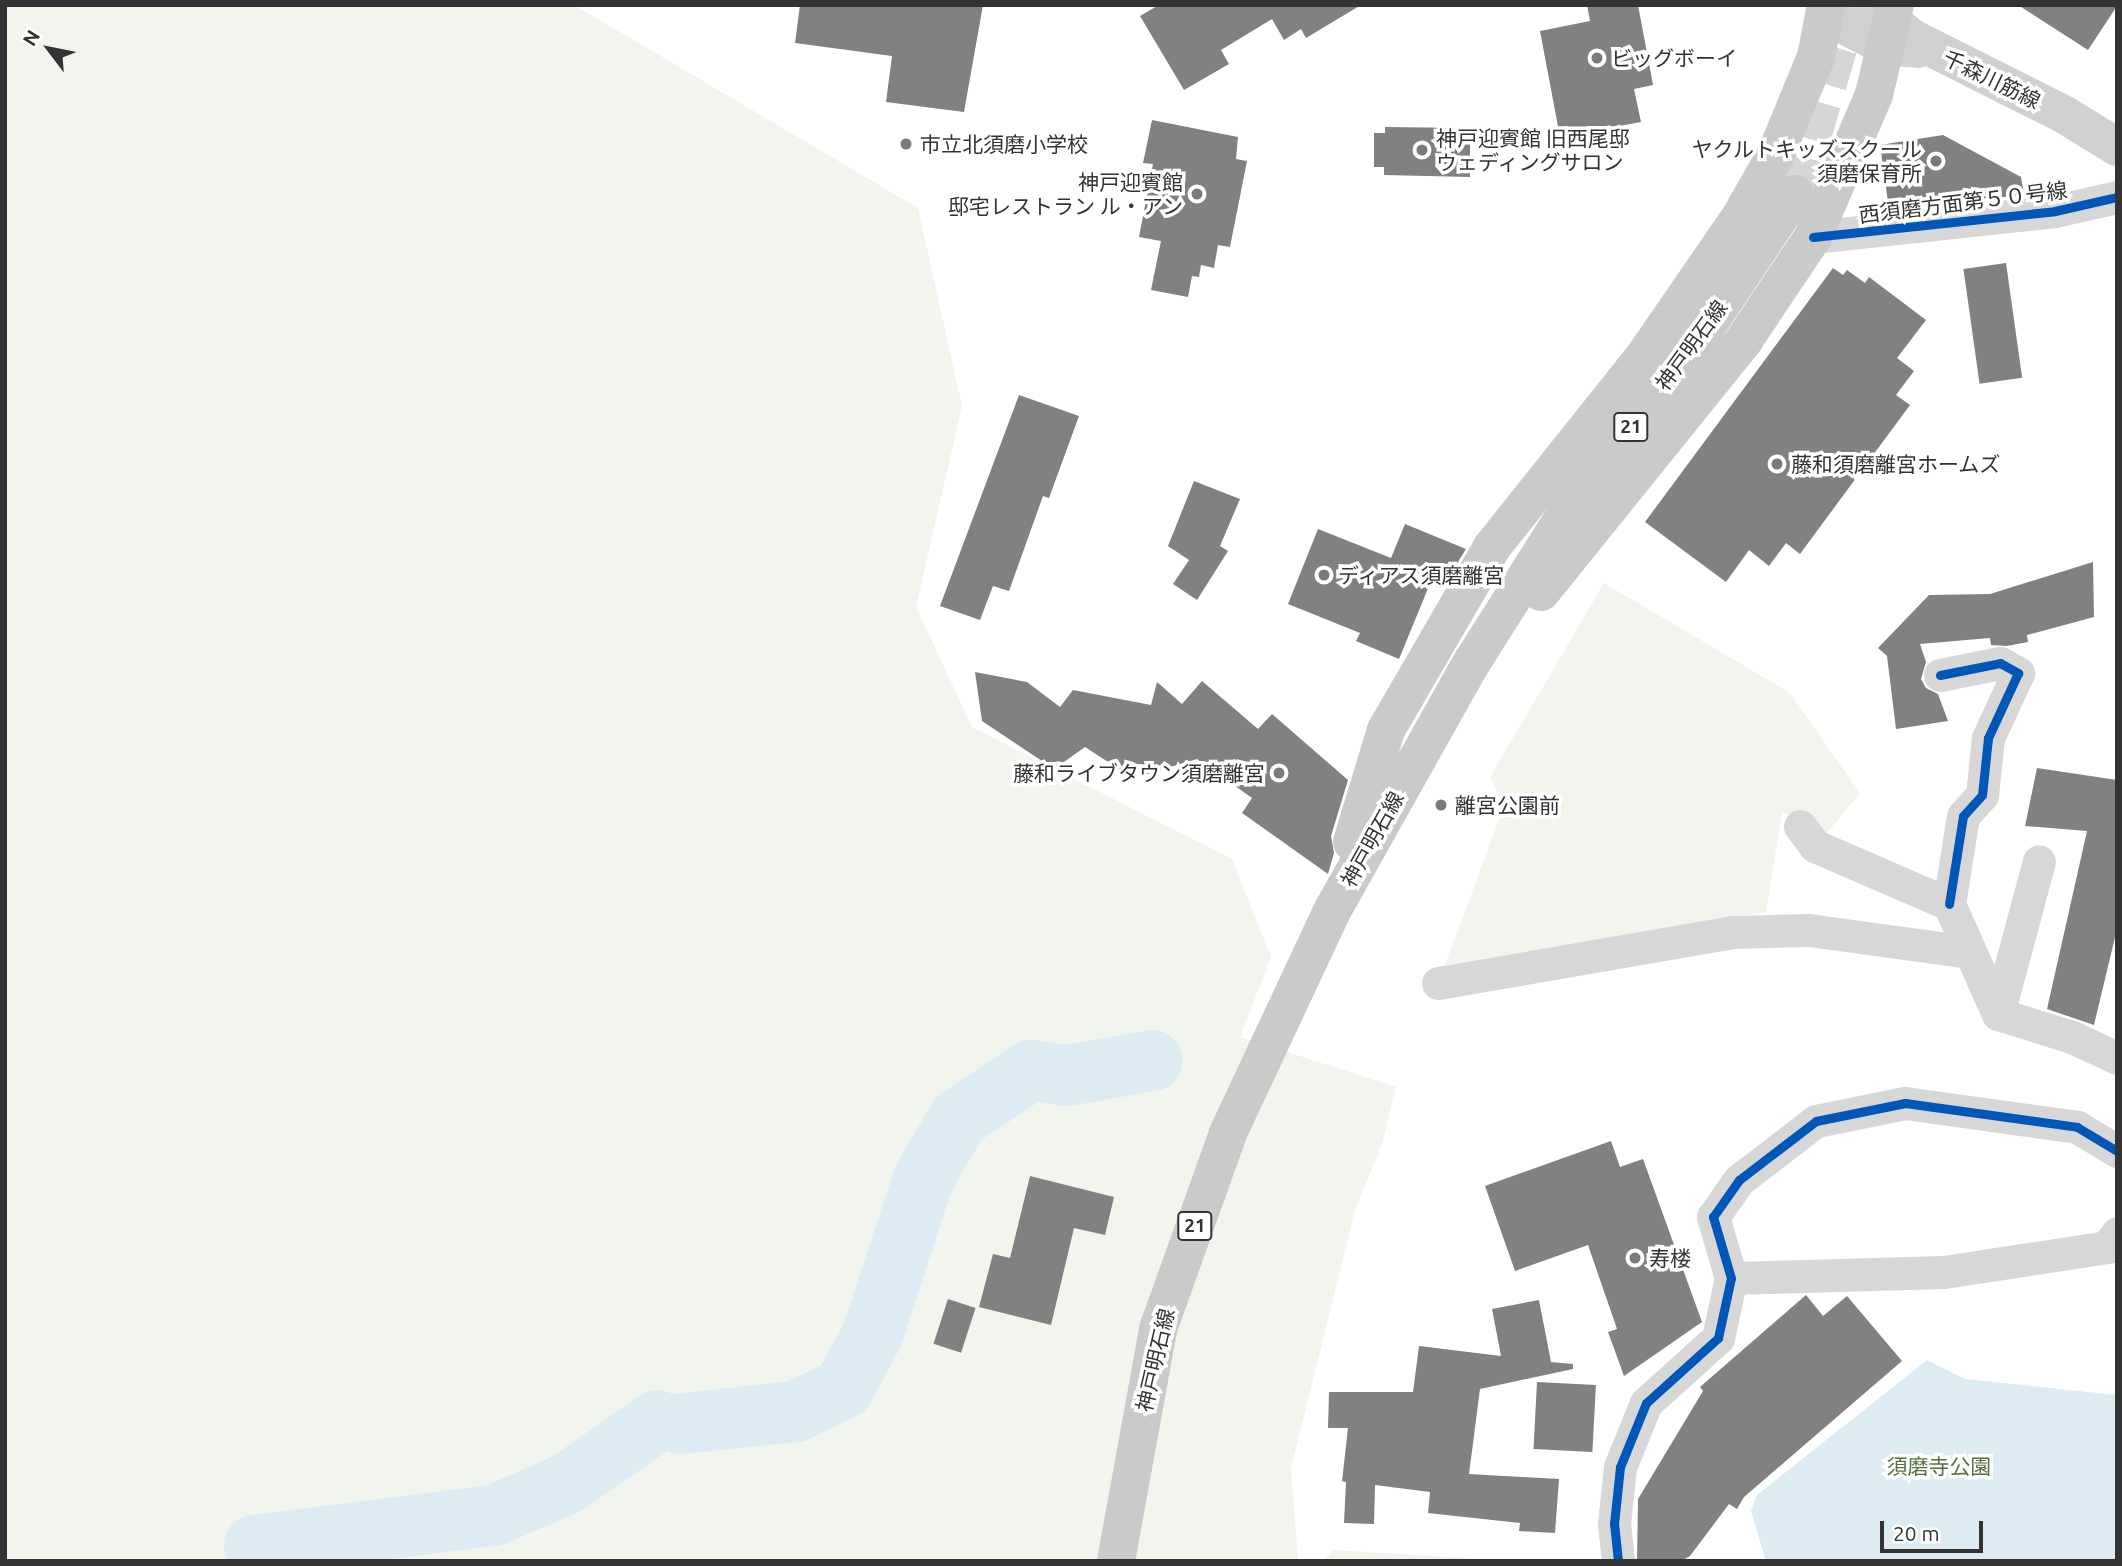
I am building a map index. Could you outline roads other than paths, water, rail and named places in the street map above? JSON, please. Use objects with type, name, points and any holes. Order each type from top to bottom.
[{"type":"main road","points":[[1332,911],[1386,730],[1492,547],[1643,358],[1739,219],[1775,156],[1816,57],[1821,9]]},
{"type":"main road","points":[[1472,662],[1517,622],[1744,340],[1813,237],[1869,108],[1886,20]]},
{"type":"main road","name":"神戸明石線","points":[[1116,1561],[1158,1329],[1228,1133],[1332,911],[1472,662],[1574,501],[1703,332],[1795,194]]},
{"type":"street","name":"千森川筋線","points":[[1821,9],[1886,20],[1937,51],[2065,115],[2117,147]]},
{"type":"street","name":"西須磨方面第５０号線","points":[[1813,237],[2055,211],[2117,197]]},
{"type":"street","points":[[1940,675],[2000,663],[2018,673],[1989,738],[1982,794],[1963,816],[1949,904],[1998,1014],[2072,1037],[2117,1058]]},
{"type":"street","points":[[1800,826],[1815,846],[1949,904]]},
{"type":"street","points":[[1998,1014],[2039,861]]},
{"type":"street","points":[[1438,983],[1732,932],[1809,930],[1970,952]]},
{"type":"street","points":[[1618,1561],[1614,1524],[1625,1454],[1646,1403],[1718,1338],[1731,1278],[1713,1217],[1739,1180],[1816,1121],[1905,1103],[2077,1127],[2117,1151]]},
{"type":"street","points":[[1731,1278],[1944,1272],[2107,1247],[2117,1233]]},
{"type":"waterway","points":[[681,1423],[795,1411],[843,1388],[872,1334],[923,1178],[958,1118],[1030,1070],[1067,1075],[1152,1060]]},
{"type":"waterway","points":[[254,1545],[493,1515],[565,1484],[657,1420]]},
{"type":"tunnel","points":[[1795,194],[1851,5]]},
{"type":"place","name":"ビッグボーイ","points":[[1597,58]]},
{"type":"place","name":"市立北須磨小学校","points":[[906,144]]},
{"type":"place","name":"神戸迎賓館 旧西尾邸 ウェディングサロン","points":[[1422,150]]},
{"type":"place","name":"ヤクルトキッズスクール 須磨保育所","points":[[1936,161]]},
{"type":"place","name":"神戸迎賓館 邸宅レストラン ル・アン","points":[[1197,194]]},
{"type":"place","name":"藤和須磨離宮ホームズ","points":[[1777,464]]},
{"type":"place","name":"ディアス須磨離宮","points":[[1324,575]]},
{"type":"place","name":"藤和ライブタウン須磨離宮","points":[[1279,773]]},
{"type":"place","name":"離宮公園前","points":[[1441,805]]},
{"type":"place","name":"寿楼","points":[[1635,1258]]},
{"type":"park label","name":"須磨寺公園","points":[[1939,1466]]}]
